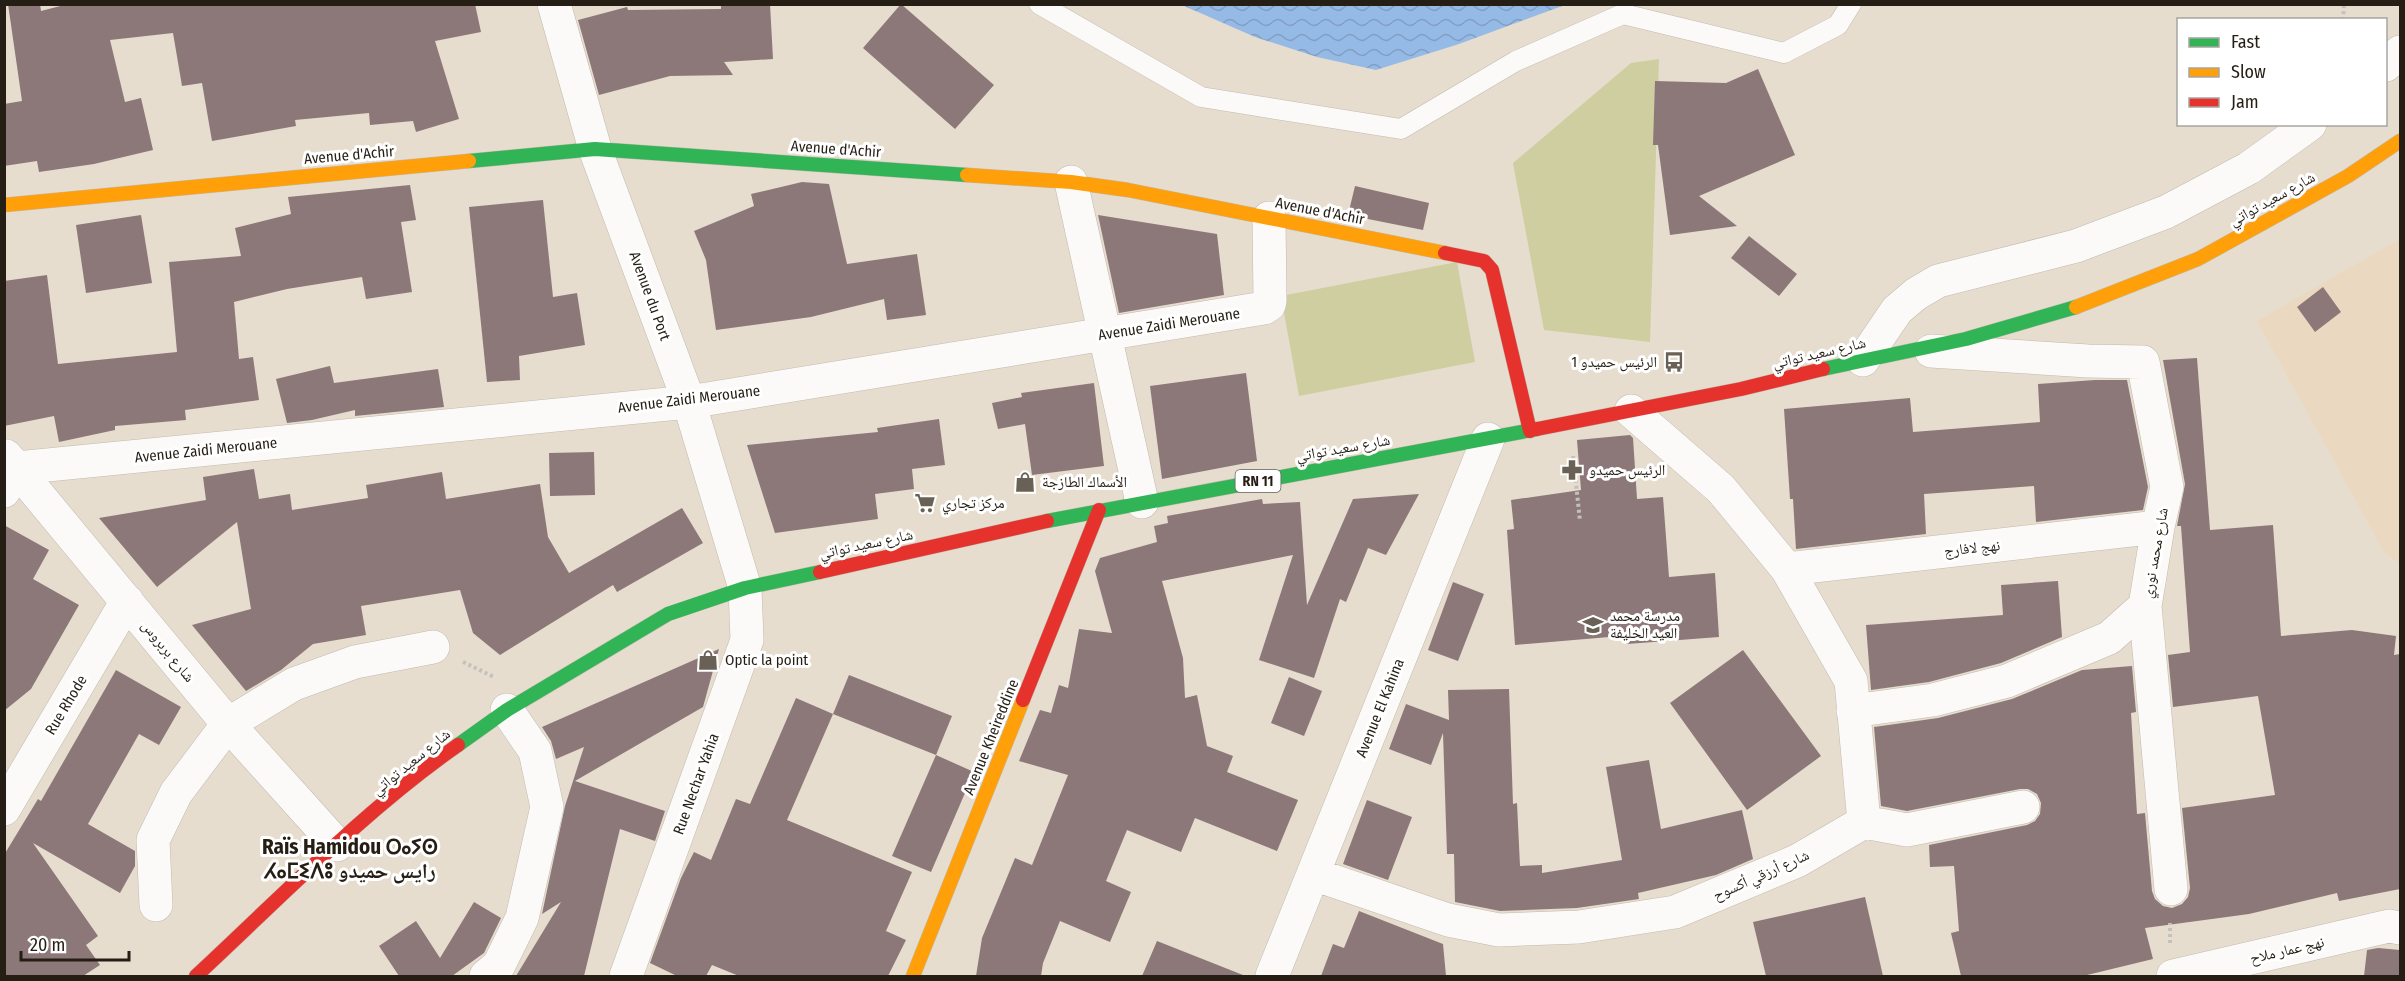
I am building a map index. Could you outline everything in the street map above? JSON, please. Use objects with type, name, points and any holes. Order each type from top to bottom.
[{"type":"main road","name":"شارع سعيد تواتي","points":[[196,976],[337,845],[429,765],[520,702],[668,614],[745,588],[1099,510],[1530,431],[1741,389],[1912,349],[1966,339],[2088,304],[2198,259],[2348,176],[2400,141]]},
{"type":"main road","name":"Avenue d'Achir","points":[[4,205],[595,148],[1071,182],[1128,190],[1484,261],[1492,270],[1530,431]]},
{"type":"main road","name":"Avenue Kheireddine","points":[[913,976],[1099,510]]},
{"type":"street","name":"Avenue du Port","points":[[554,4],[595,148],[689,402],[745,588]]},
{"type":"street","points":[[2387,63],[2400,52]]},
{"type":"street","points":[[1863,360],[1897,310],[1916,294],[1938,281],[2076,246],[2166,212],[2249,168],[2307,126]]},
{"type":"street","points":[[1071,182],[1142,502]]},
{"type":"street","name":"Avenue Zaidi Merouane","points":[[9,471],[689,402],[1264,308],[1269,305],[1269,218]]},
{"type":"street","name":"شارع محمد نوري","points":[[1912,349],[2088,362],[2143,362],[2167,487],[2145,606],[2171,889]]},
{"type":"street","points":[[1631,411],[1721,489],[1787,568],[1851,681],[1864,822],[1907,830],[2024,807]]},
{"type":"street","name":"Avenue El Kahina","points":[[1272,976],[1488,439]]},
{"type":"street","name":"شارع بربروس","points":[[9,471],[127,601],[228,724],[337,845]]},
{"type":"street","name":"نهج لافارج","points":[[1787,568],[2158,527]]},
{"type":"street","name":"Rue Nechar Yahia","points":[[626,976],[747,640],[745,588]]},
{"type":"street","name":"Rue Rhode","points":[[4,809],[127,601]]},
{"type":"street","points":[[1853,711],[1933,700],[2007,681],[2109,638],[2145,606]]},
{"type":"street","points":[[156,906],[153,840],[176,793],[228,724],[294,684],[355,662],[433,647]]},
{"type":"street","points":[[486,976],[498,965],[522,918],[547,807],[535,751],[520,702]]},
{"type":"street","name":"شارع أرزقي أكسوح","points":[[1313,874],[1448,920],[1468,924],[1499,930],[1579,927],[1675,912],[1797,861],[1864,822]]},
{"type":"street","name":"نهج عمار ملاح","points":[[2173,976],[2389,926],[2400,928]]},
{"type":"lane","points":[[1039,4],[1201,97],[1401,129],[1516,62],[1623,14],[1784,53],[1838,25],[1851,4]]},
{"type":"path","points":[[1570,423],[1580,521]]},
{"type":"path","points":[[433,647],[520,702]]},
{"type":"path","points":[[2170,944],[2171,889]]},
{"type":"shaded area","points":[[2400,239],[2400,564],[2384,552],[2257,321]]},
{"type":"green space","points":[[1659,59],[1650,342],[1544,330],[1513,163],[1631,63]]},
{"type":"green space","points":[[1457,262],[1475,362],[1299,396],[1281,296]]},
{"type":"water","points":[[1182,5],[1565,5],[1459,44],[1376,70],[1317,57],[1255,37]]},
{"type":"building","points":[[8,4],[40,4],[41,11],[68,4],[475,4],[481,32],[435,41],[459,119],[416,132],[413,121],[370,125],[369,113],[295,120],[296,126],[212,141],[202,83],[182,86],[173,33],[110,40],[125,102],[141,98],[153,150],[94,164],[39,172],[37,161],[4,166],[4,104],[22,101]]},
{"type":"building","points":[[721,4],[770,4],[773,59],[724,62],[733,75],[670,76],[599,95],[578,20],[627,7],[628,10],[721,9]]},
{"type":"building","points":[[901,4],[994,85],[955,129],[863,48]]},
{"type":"building","points":[[1758,69],[1795,155],[1699,196],[1737,226],[1670,235],[1658,145],[1653,145],[1655,81],[1726,83]]},
{"type":"building","points":[[802,182],[829,184],[847,264],[917,254],[926,315],[887,320],[884,299],[811,317],[716,330],[706,260],[694,231],[754,206],[751,194]]},
{"type":"building","points":[[410,185],[416,220],[401,222],[412,292],[366,299],[362,277],[287,289],[234,302],[239,359],[253,357],[259,400],[185,410],[186,420],[115,426],[115,430],[59,442],[54,416],[4,426],[4,281],[47,275],[58,364],[177,352],[169,262],[241,256],[235,228],[291,214],[288,197]]},
{"type":"building","points":[[1355,186],[1429,203],[1423,230],[1348,215]]},
{"type":"building","points":[[543,200],[553,297],[577,293],[585,345],[519,356],[520,380],[487,382],[469,207]]},
{"type":"building","points":[[141,215],[152,283],[86,293],[76,225]]},
{"type":"building","points":[[1098,215],[1217,234],[1224,295],[1119,313]]},
{"type":"building","points":[[1749,236],[1797,274],[1779,296],[1731,258]]},
{"type":"building","points":[[2323,287],[2341,312],[2315,332],[2297,307]]},
{"type":"building","points":[[2197,358],[2210,530],[2273,525],[2281,636],[2352,630],[2396,636],[2394,655],[2400,654],[2400,889],[2339,901],[2337,893],[2249,914],[2145,928],[2153,959],[2083,976],[1961,976],[1951,933],[1959,931],[1954,866],[1930,867],[1929,845],[2027,825],[2035,821],[2040,814],[2041,803],[2037,794],[2028,789],[2020,789],[1907,811],[1881,806],[1874,727],[1938,718],[2012,699],[2082,670],[2132,666],[2136,712],[2131,713],[2137,814],[2145,813],[2152,891],[2155,899],[2163,906],[2172,908],[2182,904],[2188,897],[2190,888],[2182,808],[2275,795],[2258,696],[2173,707],[2168,655],[2190,652],[2181,526],[2177,526],[2185,484],[2163,360]]},
{"type":"building","points":[[330,366],[334,383],[438,369],[444,407],[355,416],[355,410],[287,423],[276,379]]},
{"type":"building","points":[[1246,373],[1257,461],[1162,479],[1150,386]]},
{"type":"building","points":[[2127,380],[2148,487],[2143,510],[2036,522],[2034,486],[1924,494],[1926,534],[1796,549],[1784,409],[1910,398],[1913,432],[2040,422],[2038,384]]},
{"type":"building","points":[[1094,383],[1104,466],[1032,475],[1025,424],[998,429],[992,403],[1022,397],[1021,393]]},
{"type":"building","points":[[939,419],[945,465],[912,469],[914,489],[875,494],[878,519],[775,533],[747,445],[878,432],[877,428]]},
{"type":"building","points":[[1630,435],[1633,438],[1637,499],[1663,497],[1669,577],[1715,573],[1719,637],[1627,644],[1621,636],[1515,645],[1507,530],[1514,529],[1511,500],[1581,490],[1577,440]]},
{"type":"building","points":[[594,452],[595,495],[550,496],[549,453]]},
{"type":"building","points":[[254,469],[259,499],[290,494],[292,510],[368,498],[366,485],[442,472],[446,499],[540,484],[548,537],[569,573],[682,508],[703,543],[617,592],[613,585],[500,655],[473,633],[460,590],[361,606],[366,635],[313,644],[281,670],[246,691],[192,625],[251,609],[237,522],[157,587],[99,518],[206,500],[203,477]]},
{"type":"building","points":[[1419,494],[1386,555],[1368,548],[1346,602],[1340,599],[1314,678],[1259,660],[1293,555],[1162,581],[1183,658],[1185,698],[1197,695],[1207,746],[1233,756],[1227,772],[1298,800],[1277,851],[1195,818],[1181,852],[1127,830],[1106,881],[1131,892],[1110,942],[1060,921],[1043,963],[1041,976],[976,976],[982,938],[1015,858],[1032,865],[1068,775],[1019,761],[1040,710],[1051,713],[1059,685],[1068,688],[1079,629],[1112,633],[1095,571],[1100,558],[1157,542],[1154,526],[1168,523],[1167,516],[1262,499],[1263,504],[1300,502],[1307,605],[1353,499]]},
{"type":"building","points":[[4,525],[49,550],[33,579],[79,605],[31,689],[4,711]]},
{"type":"building","points":[[2058,581],[2062,637],[2001,663],[1929,682],[1871,690],[1866,625],[2003,615],[2001,585]]},
{"type":"building","points":[[1453,582],[1484,594],[1458,661],[1428,650]]},
{"type":"building","points":[[719,649],[703,707],[575,781],[665,811],[655,841],[620,829],[584,976],[516,976],[561,902],[542,914],[565,806],[584,747],[556,759],[551,741],[542,727]]},
{"type":"building","points":[[1743,650],[1821,756],[1747,810],[1670,703]]},
{"type":"building","points":[[116,670],[181,707],[159,745],[139,734],[88,824],[135,851],[135,866],[120,893],[33,843],[98,936],[86,945],[100,965],[83,976],[4,976],[4,855],[38,799],[41,801]]},
{"type":"building","points":[[849,675],[952,716],[936,755],[833,714]]},
{"type":"building","points":[[1289,677],[1322,691],[1304,736],[1271,723]]},
{"type":"building","points":[[1509,689],[1513,804],[1517,803],[1520,866],[1542,865],[1542,873],[1622,860],[1606,767],[1649,760],[1661,829],[1742,810],[1753,859],[1716,875],[1638,893],[1639,899],[1577,908],[1500,911],[1455,902],[1454,854],[1447,854],[1443,733],[1431,765],[1389,749],[1406,704],[1449,720],[1448,690]]},
{"type":"building","points":[[796,698],[833,714],[787,820],[912,872],[886,931],[906,940],[888,976],[739,976],[712,965],[706,976],[677,976],[650,963],[681,878],[694,852],[711,860],[736,799],[750,804]]},
{"type":"building","points":[[936,755],[974,772],[931,872],[892,856]]},
{"type":"building","points":[[1367,800],[1412,817],[1388,880],[1343,864]]},
{"type":"building","points":[[1865,897],[1883,976],[1766,976],[1753,922]]},
{"type":"building","points":[[474,902],[501,918],[484,953],[452,976],[399,976],[379,946],[416,921],[440,958]]},
{"type":"building","points":[[1359,911],[1443,944],[1446,976],[1321,976],[1333,944],[1344,948]]},
{"type":"building","points":[[1157,941],[1243,975],[1142,976]]},
{"type":"building","points":[[2378,948],[2400,950],[2400,976],[2364,976],[2367,950]]},
{"type":"traffic: fast","points":[[469,161],[595,149],[967,175]]},
{"type":"traffic: fast","points":[[1823,369],[1966,339],[2076,307]]},
{"type":"traffic: fast","points":[[1047,521],[1537,429]]},
{"type":"traffic: fast","points":[[458,745],[507,710],[668,614],[745,588],[820,572]]},
{"type":"traffic: slow","points":[[2076,307],[2198,259],[2348,176],[2400,141]]},
{"type":"traffic: slow","points":[[4,205],[469,161]]},
{"type":"traffic: slow","points":[[967,175],[1071,182],[1128,190],[1445,253]]},
{"type":"traffic: slow","points":[[913,976],[1023,700]]},
{"type":"traffic: jam","points":[[1445,253],[1484,261],[1492,270],[1530,431]]},
{"type":"traffic: jam","points":[[1537,429],[1741,389],[1823,369]]},
{"type":"traffic: jam","points":[[1023,700],[1099,510]]},
{"type":"traffic: jam","points":[[820,572],[1047,521]]},
{"type":"traffic: jam","points":[[196,976],[356,826],[423,770],[458,745]]},
{"type":"place","name":"الرئيس حميدو 1","points":[[1674,362]]},
{"type":"place","name":"الرئيس حميدو","points":[[1572,470]]},
{"type":"place","name":"الأسماك الطازجة","points":[[1025,482]]},
{"type":"place","name":"مركز تجاري","points":[[925,503]]},
{"type":"place","name":"مدرسة محمد العيد الخليفة","points":[[1593,625]]},
{"type":"place","name":"Optic la point","points":[[708,660]]},
{"type":"district","name":"Raïs Hamidou ⵔⴰⵢⵙ ⵃⴰⵎⵉⴷⵓ رایس حمیدو","points":[[350,859]]}]
